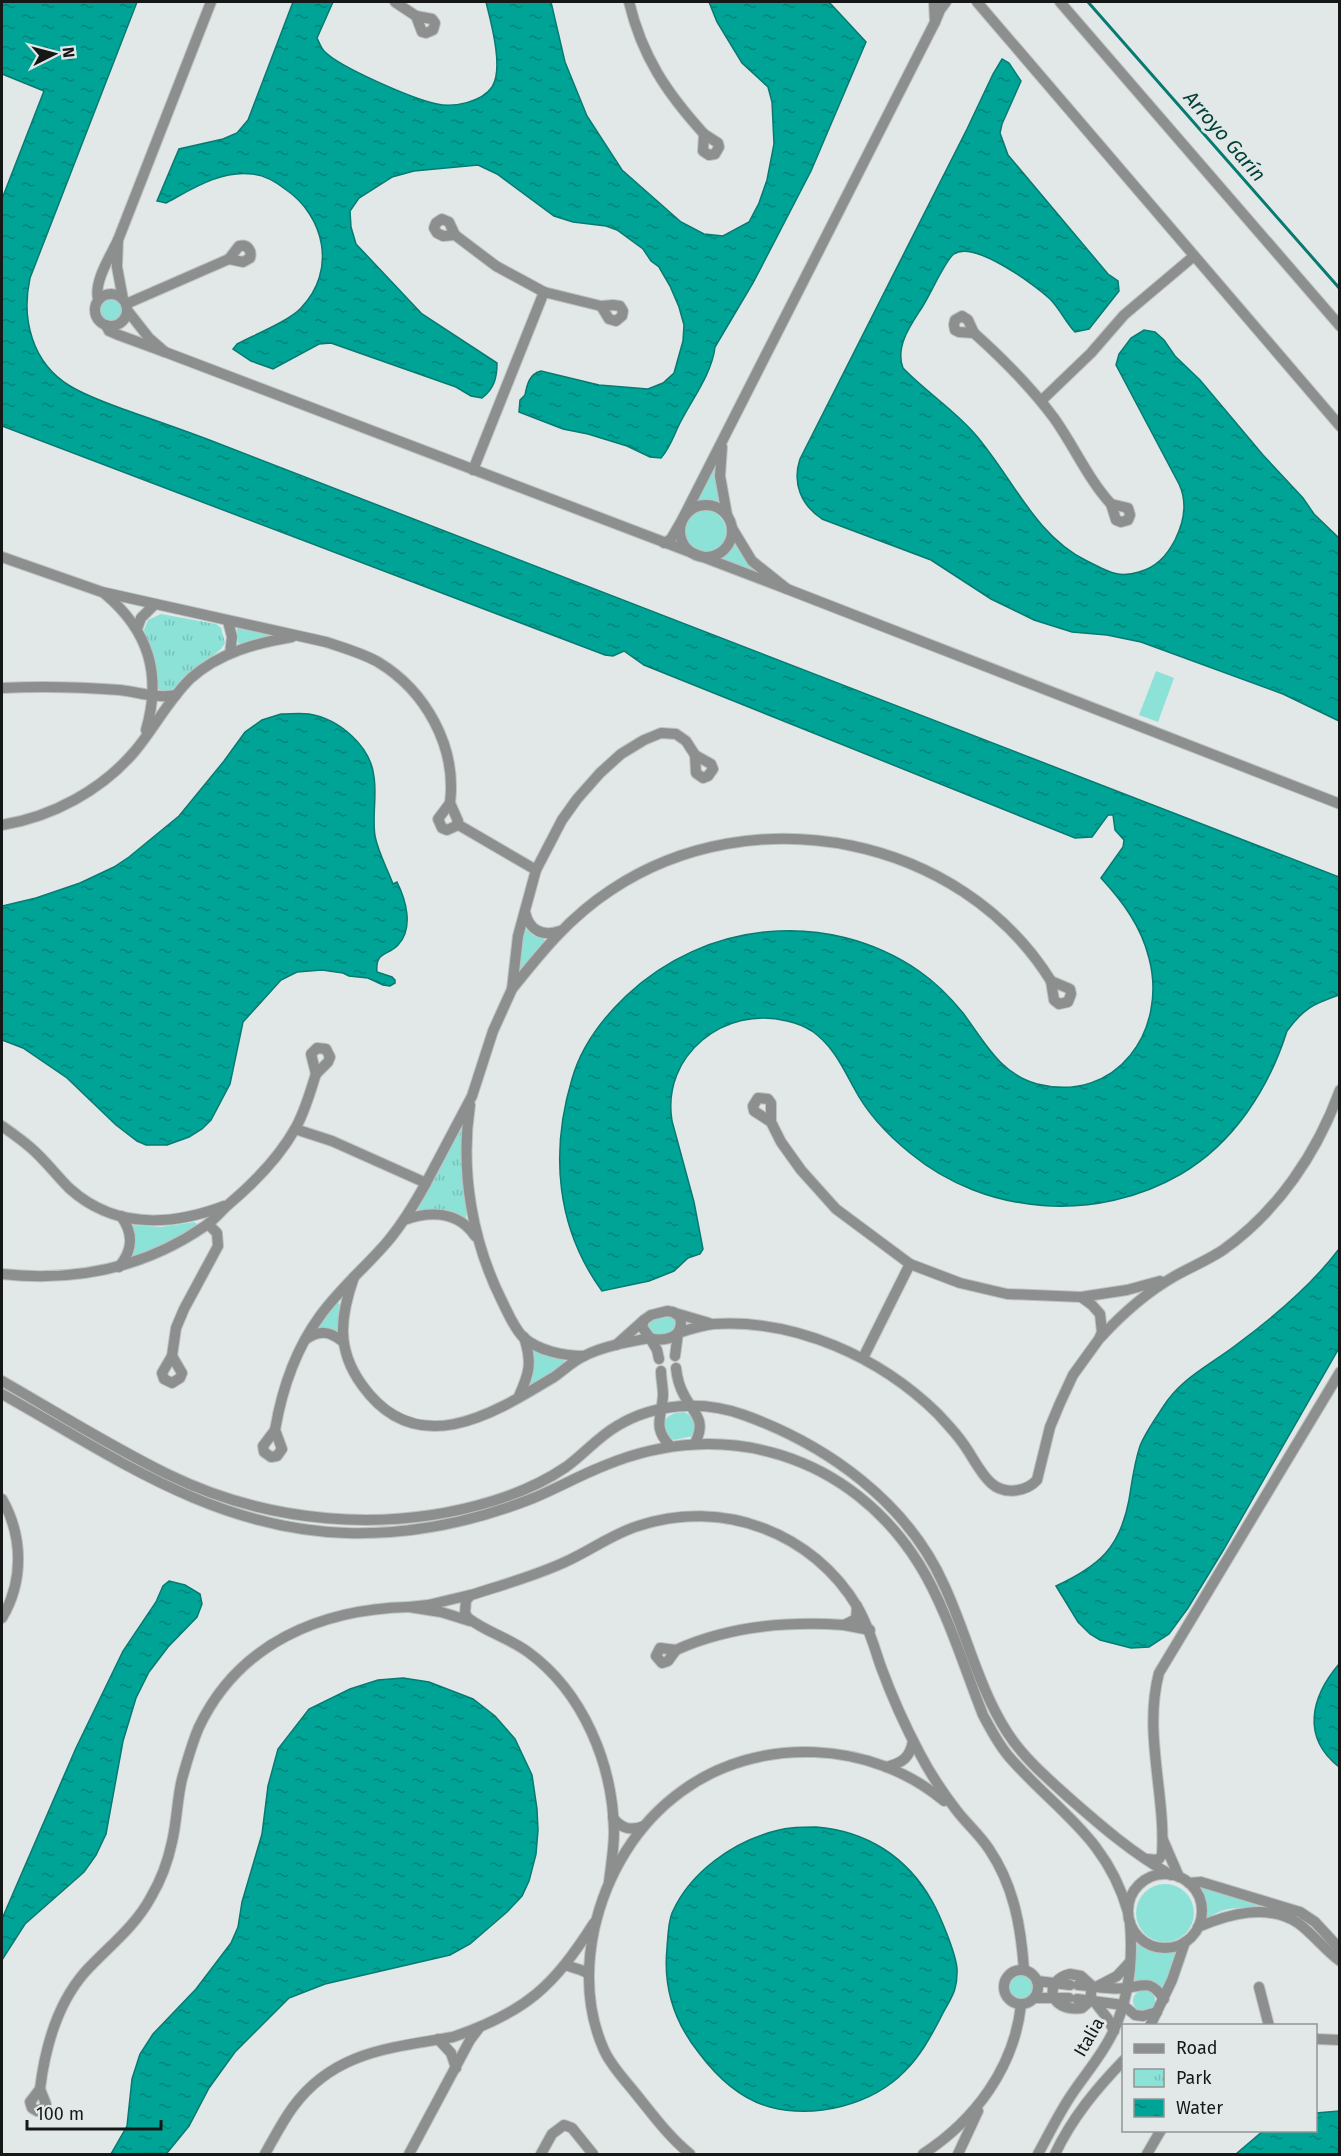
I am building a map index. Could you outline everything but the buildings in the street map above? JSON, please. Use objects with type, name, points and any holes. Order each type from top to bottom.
[{"type":"street","points":[[211,2],[118,240],[101,276],[95,305],[96,316],[109,331],[787,589],[1340,804]]},
{"type":"street","points":[[395,2],[416,16]]},
{"type":"street","points":[[629,2],[639,36],[656,73],[675,101],[704,134]]},
{"type":"street","points":[[935,22],[934,2],[945,2]]},
{"type":"street","points":[[664,543],[671,538],[682,520],[945,2]]},
{"type":"street","points":[[977,2],[1340,426]]},
{"type":"street","points":[[1060,2],[1340,326]]},
{"type":"street","points":[[455,235],[496,266],[544,292],[601,306]]},
{"type":"street","points":[[106,325],[119,324],[126,316],[117,267],[118,240]]},
{"type":"street","points":[[1041,401],[1091,353],[1124,315],[1194,256]]},
{"type":"street","points":[[125,304],[229,259]]},
{"type":"street","points":[[473,470],[544,292]]},
{"type":"street","points":[[98,299],[110,293],[125,304],[149,338],[165,352]]},
{"type":"street","points":[[974,333],[1041,401],[1111,504]]},
{"type":"street","points":[[727,430],[720,459],[722,495],[727,515],[732,528],[752,561],[787,589]]},
{"type":"street","points":[[727,515],[715,506],[692,508],[682,520],[680,536],[688,550],[695,555],[713,556],[728,546],[732,528]]},
{"type":"street","points":[[2,556],[102,592],[298,635],[357,652],[378,662],[413,691],[428,711],[446,750],[452,785],[450,803],[456,815],[457,824],[453,829],[447,830],[442,828],[438,822],[450,803]]},
{"type":"street","points":[[102,592],[116,604],[137,629],[149,657],[153,671],[153,695],[144,739]]},
{"type":"street","points":[[137,629],[141,618],[154,605]]},
{"type":"street","points":[[228,621],[232,638],[230,653]]},
{"type":"street","points":[[2,825],[42,815],[74,800],[114,773],[144,739],[176,695],[207,666],[230,653],[298,635]]},
{"type":"street","points":[[2,688],[67,687],[176,695]]},
{"type":"street","points":[[512,989],[518,936],[536,870],[562,820],[577,799],[621,754],[661,733],[681,737],[695,755]]},
{"type":"street","points":[[457,824],[536,870]]},
{"type":"street","points":[[519,1396],[530,1367],[529,1354],[524,1337],[509,1315],[491,1278],[478,1241],[468,1180],[468,1117],[472,1096],[493,1031],[512,989],[560,930],[613,888],[673,858],[704,848],[739,841],[801,838],[874,850],[907,861],[970,894],[1018,936],[1052,981]]},
{"type":"street","points":[[525,909],[528,922],[535,930],[551,934],[560,930]]},
{"type":"street","points":[[2,1274],[49,1278],[119,1267],[183,1240],[208,1224],[253,1185],[271,1164],[295,1129],[316,1074]]},
{"type":"street","points":[[354,1277],[346,1303],[342,1341],[356,1377],[368,1393],[398,1417],[414,1423],[434,1426],[464,1423],[501,1408],[584,1356],[615,1346],[650,1338],[662,1340],[712,1324],[744,1324],[793,1333],[831,1344],[863,1358],[916,1395],[938,1415],[963,1442],[992,1484],[1012,1491],[1032,1486],[1037,1480],[1050,1427],[1073,1374],[1099,1339],[1134,1304],[1174,1277],[1222,1250],[1244,1234],[1275,1203],[1302,1167],[1340,1090]]},
{"type":"street","points":[[275,1430],[284,1390],[306,1339],[327,1306],[404,1220],[472,1096]]},
{"type":"street","points":[[771,1122],[781,1142],[801,1170],[836,1209],[910,1264],[960,1283],[997,1292],[1029,1296],[1081,1297],[1126,1290],[1174,1277]]},
{"type":"street","points":[[2,1126],[32,1148],[71,1190],[101,1209],[121,1216],[156,1221],[180,1219],[199,1216],[230,1204]]},
{"type":"street","points":[[295,1129],[332,1141],[426,1183]]},
{"type":"street","points":[[404,1220],[418,1215],[445,1215],[469,1228],[478,1241]]},
{"type":"street","points":[[119,1267],[127,1257],[131,1237],[121,1216]]},
{"type":"street","points":[[172,1356],[174,1336],[184,1309],[218,1246],[217,1233],[208,1224]]},
{"type":"street","points":[[863,1358],[910,1264]]},
{"type":"street","points":[[1081,1297],[1100,1314],[1102,1332],[1099,1339]]},
{"type":"street","points":[[615,1346],[644,1320],[657,1313],[673,1312],[712,1324]]},
{"type":"street","points":[[673,1312],[680,1317],[681,1322],[675,1356]]},
{"type":"street","points":[[644,1320],[642,1327],[657,1350],[659,1359]]},
{"type":"street","points":[[306,1339],[315,1333],[324,1332],[342,1341]]},
{"type":"street","points":[[524,1337],[555,1352],[584,1356]]},
{"type":"street","points":[[676,1368],[677,1381],[700,1424],[695,1443]]},
{"type":"street","points":[[661,1371],[662,1409],[659,1425],[660,1432],[670,1446]]},
{"type":"street","points":[[1142,1858],[1158,1860],[1162,1855],[1163,1839],[1152,1715],[1159,1673],[1340,1372]]},
{"type":"street","points":[[2,1381],[168,1474],[241,1503],[325,1520],[354,1521],[413,1517],[490,1502],[518,1492],[565,1467],[616,1427],[635,1417],[662,1409],[691,1405],[727,1409],[744,1415],[792,1436],[846,1468],[889,1504],[928,1554],[944,1584],[997,1716],[1009,1737],[1060,1789],[1142,1858],[1180,1878]]},
{"type":"street","points":[[662,1383],[677,1381]]},
{"type":"street","points":[[2,1394],[158,1483],[204,1504],[238,1515],[315,1531],[384,1533],[443,1526],[532,1499],[606,1464],[641,1452],[670,1446],[716,1443],[753,1448],[798,1461],[848,1488],[869,1504],[887,1522],[915,1558],[937,1597],[983,1716],[993,1734],[1010,1758],[1089,1836],[1123,1894],[1129,1917],[1140,1939],[1157,1948],[1177,1947],[1185,1942],[1198,1927],[1201,1919],[1201,1901],[1180,1878],[1163,1839]]},
{"type":"street","points":[[2,1499],[16,1535],[18,1567],[12,1595],[2,1618]]},
{"type":"street","points":[[40,2089],[52,2031],[67,1998],[85,1972],[134,1923],[152,1896],[173,1841],[181,1782],[199,1726],[213,1703],[244,1666],[278,1640],[301,1628],[334,1616],[379,1607],[428,1605],[471,1595],[566,1562],[638,1526],[677,1518],[718,1516],[776,1532],[795,1543],[827,1568],[857,1605],[870,1630],[881,1666],[913,1741],[933,1779],[989,1849],[1008,1887],[1021,1928],[1024,1970]]},
{"type":"street","points":[[471,1595],[466,1600],[464,1608],[468,1618],[474,1622]]},
{"type":"street","points":[[844,1625],[856,1619],[857,1605]]},
{"type":"street","points":[[409,1607],[441,1612],[474,1622],[508,1638],[549,1669],[567,1690],[583,1714],[597,1744],[609,1787],[613,1818],[609,1882]]},
{"type":"street","points":[[676,1650],[716,1636],[762,1626],[797,1623],[844,1625],[870,1630]]},
{"type":"street","points":[[886,1767],[900,1763],[906,1758],[911,1751],[913,1741]]},
{"type":"street","points":[[690,2154],[668,2133],[614,2067],[604,2051],[594,2018],[589,1953],[597,1917],[609,1882],[629,1846],[644,1826],[682,1791],[710,1775],[751,1760],[788,1753],[822,1752],[854,1757],[886,1767],[934,1793],[958,1813]]},
{"type":"street","points":[[908,1777],[919,1773],[924,1762]]},
{"type":"street","points":[[613,1818],[622,1827],[628,1829],[644,1826]]},
{"type":"street","points":[[613,1842],[622,1847],[629,1846]]},
{"type":"street","points":[[1129,1917],[1129,1902],[1138,1886],[1153,1876],[1180,1878],[1201,1882],[1300,1912],[1315,1922],[1340,1949]]},
{"type":"street","points":[[1198,1927],[1234,1914],[1259,1912],[1280,1916],[1297,1923],[1340,1961]]},
{"type":"street","points":[[265,2154],[293,2106],[332,2071],[352,2059],[375,2051],[438,2040],[480,2027],[523,2006],[565,1965],[597,1917]]},
{"type":"street","name":"Italia","points":[[1038,2154],[1071,2095],[1114,2031],[1127,1988],[1130,1961],[1129,1917]]},
{"type":"street","points":[[1151,2024],[1164,1999],[1185,1942]]},
{"type":"street","points":[[577,1949],[589,1953]]},
{"type":"street","points":[[1094,1986],[1117,1976],[1130,1961]]},
{"type":"street","points":[[565,1965],[589,1974]]},
{"type":"street","points":[[1035,1998],[1039,1987],[1030,1972],[1018,1970],[1008,1975],[1003,1986],[1004,1992],[1010,2002],[1022,2005],[1035,1998],[1054,1997],[1123,2005],[1135,2015],[1143,2016],[1157,2012]]},
{"type":"street","points":[[1065,1975],[1077,1975],[1094,1986],[1092,2001],[1077,2009],[1062,2007],[1054,1997],[1055,1984],[1065,1975]]},
{"type":"street","points":[[1037,1981],[1127,1988],[1133,1985],[1148,1985],[1164,1999]]},
{"type":"street","points":[[1259,1987],[1269,2024]]},
{"type":"street","points":[[1092,2001],[1108,2019],[1114,2031]]},
{"type":"street","points":[[959,2152],[967,2131],[1010,2050],[1017,2031],[1022,2005]]},
{"type":"street","points":[[409,2154],[470,2040],[480,2027]]},
{"type":"street","points":[[1317,2039],[1340,2040]]},
{"type":"street","points":[[438,2040],[451,2053],[456,2068]]},
{"type":"street","name":"Italia","points":[[1055,2154],[1083,2107],[1122,2062]]},
{"type":"street","points":[[927,2154],[946,2138],[987,2095]]},
{"type":"street","points":[[541,2154],[552,2134],[564,2125],[572,2128],[593,2154]]},
{"type":"street","points":[[1147,2154],[1160,2132]]},
{"type":"street","points":[[946,2138],[956,2143],[959,2152]]},
{"type":"green space","points":[[110,297],[119,301],[123,310],[119,319],[110,323],[101,319],[97,310],[101,301]]},
{"type":"green space","points":[[716,458],[720,504],[707,501],[695,503]]},
{"type":"green space","points":[[704,510],[719,517],[726,532],[719,547],[704,554],[689,547],[682,532],[689,517]]},
{"type":"green space","points":[[734,542],[746,560],[763,577],[717,561],[728,552]]},
{"type":"green space","points":[[161,614],[216,624],[221,628],[225,643],[221,649],[172,690],[165,692],[159,690],[144,630],[148,620]]},
{"type":"green space","points":[[240,626],[269,632],[269,638],[242,645],[238,643],[237,629]]},
{"type":"green space","points":[[1156,671],[1174,678],[1158,722],[1139,715]]},
{"type":"green space","points":[[522,929],[526,929],[534,936],[543,937],[545,941],[522,970],[517,969]]},
{"type":"green space","points":[[459,1130],[462,1131],[466,1218],[414,1210]]},
{"type":"green space","points":[[194,1222],[199,1225],[167,1245],[132,1258],[132,1225],[160,1227]]},
{"type":"green space","points":[[335,1301],[340,1305],[337,1330],[335,1333],[318,1329]]},
{"type":"green space","points":[[667,1315],[675,1319],[676,1324],[670,1332],[659,1335],[646,1331],[646,1321]]},
{"type":"green space","points":[[532,1350],[564,1360],[565,1366],[532,1387],[530,1382]]},
{"type":"green space","points":[[684,1412],[694,1421],[693,1436],[674,1440],[668,1437],[663,1424],[671,1415]]},
{"type":"green space","points":[[1159,1884],[1171,1884],[1186,1892],[1194,1907],[1194,1919],[1186,1934],[1171,1942],[1159,1942],[1144,1934],[1136,1919],[1136,1907],[1144,1892]]},
{"type":"green space","points":[[1201,1887],[1261,1904],[1261,1906],[1259,1908],[1228,1909],[1206,1917],[1198,1891]]},
{"type":"green space","points":[[1134,1938],[1157,1949],[1169,1951],[1182,1948],[1163,1992],[1133,1983]]},
{"type":"green space","points":[[1020,1974],[1030,1978],[1034,1988],[1030,1998],[1020,2002],[1010,1998],[1006,1988],[1010,1978]]},
{"type":"green space","points":[[1144,1990],[1152,1993],[1155,2001],[1152,2009],[1144,2012],[1136,2009],[1133,2001],[1136,1993]]},
{"type":"water","points":[[2,2],[137,2],[30,278],[27,309],[32,339],[46,365],[70,386],[101,401],[212,441],[1339,877],[1339,995],[1310,1008],[1293,1023],[1287,1031],[1260,1093],[1233,1130],[1200,1161],[1181,1174],[1148,1190],[1114,1200],[1078,1206],[1043,1206],[1007,1200],[973,1190],[940,1174],[910,1153],[886,1132],[872,1115],[831,1050],[812,1031],[787,1021],[764,1018],[741,1021],[720,1028],[702,1040],[687,1056],[677,1075],[671,1097],[672,1121],[694,1202],[703,1249],[700,1254],[688,1258],[674,1271],[649,1281],[602,1291],[575,1242],[566,1215],[560,1162],[561,1134],[565,1106],[581,1056],[601,1023],[626,996],[657,971],[692,952],[729,939],[768,932],[807,931],[846,938],[883,951],[931,980],[958,1007],[994,1055],[1013,1073],[1037,1084],[1066,1087],[1091,1083],[1113,1072],[1130,1056],[1143,1035],[1151,1011],[1153,985],[1146,946],[1124,905],[1101,878],[1123,847],[1124,840],[1115,830],[1113,815],[1108,815],[1092,837],[1075,838],[644,665],[624,651],[613,656],[605,655],[2,426],[2,199],[44,91],[2,74]]},
{"type":"water","points":[[293,2],[333,2],[317,38],[323,50],[332,58],[395,89],[426,101],[451,105],[467,103],[481,97],[492,87],[495,79],[497,57],[486,2],[551,2],[565,62],[587,116],[622,170],[681,222],[704,234],[723,236],[749,222],[759,203],[767,180],[774,144],[772,102],[768,87],[742,63],[717,22],[709,2],[829,2],[866,42],[811,171],[753,283],[715,347],[706,376],[661,458],[650,457],[627,446],[588,434],[563,429],[519,412],[520,400],[525,395],[529,380],[537,372],[599,385],[648,389],[663,383],[674,373],[683,341],[684,325],[670,286],[659,267],[651,261],[643,249],[617,230],[554,216],[497,174],[478,165],[414,171],[392,177],[359,198],[350,211],[351,227],[356,244],[422,314],[497,363],[494,383],[482,398],[471,396],[456,387],[331,343],[319,344],[273,369],[251,361],[233,349],[237,344],[296,313],[312,293],[319,278],[322,261],[322,245],[317,229],[299,200],[274,181],[257,175],[229,175],[196,187],[166,203],[157,201],[179,149],[223,139],[237,133],[248,120]]},
{"type":"water","points":[[1002,59],[1009,63],[1021,81],[1000,133],[1008,155],[1108,274],[1118,281],[1119,291],[1089,329],[1075,332],[1050,299],[1018,275],[989,258],[975,253],[963,251],[954,254],[946,264],[905,337],[901,352],[903,368],[974,433],[1052,536],[1068,550],[1100,568],[1118,574],[1131,574],[1151,567],[1164,556],[1178,533],[1184,512],[1179,484],[1116,365],[1119,354],[1131,338],[1144,330],[1155,332],[1175,356],[1200,380],[1263,455],[1303,498],[1314,514],[1339,538],[1339,721],[1283,694],[1141,642],[1107,635],[1072,632],[1034,620],[991,599],[931,560],[822,519],[809,507],[800,493],[797,477],[800,459]]},
{"type":"water","points":[[281,714],[309,714],[342,728],[360,745],[372,766],[375,784],[376,842],[393,884],[397,882],[407,914],[406,931],[403,938],[398,945],[380,957],[377,965],[377,972],[392,977],[395,983],[390,986],[383,985],[368,978],[322,970],[297,972],[281,980],[243,1022],[230,1084],[211,1120],[189,1137],[167,1145],[146,1145],[116,1125],[67,1078],[23,1048],[2,1040],[2,906],[36,898],[80,883],[114,867],[129,857],[179,816],[245,732],[262,720]]},
{"type":"water","points":[[1339,1249],[1339,1348],[1188,1608],[1169,1634],[1149,1647],[1131,1648],[1100,1640],[1090,1634],[1078,1622],[1056,1586],[1096,1563],[1113,1543],[1125,1517],[1140,1446],[1154,1421],[1178,1388],[1278,1312],[1316,1276]]},
{"type":"water","points":[[169,1581],[185,1585],[200,1594],[202,1604],[197,1617],[168,1647],[149,1672],[136,1698],[123,1741],[106,1834],[96,1855],[84,1872],[25,1924],[2,1960],[2,1919],[76,1748],[123,1651],[156,1602],[163,1586]]},
{"type":"water","points":[[1339,1664],[1339,1767],[1319,1743],[1314,1717],[1322,1690]]},
{"type":"water","points":[[403,1678],[429,1682],[473,1699],[495,1716],[515,1739],[532,1775],[538,1830],[536,1854],[529,1881],[522,1896],[470,1944],[450,1955],[325,1984],[289,1998],[235,2052],[209,2088],[189,2126],[167,2153],[111,2154],[127,2126],[132,2079],[140,2054],[153,2034],[196,1989],[231,1943],[238,1927],[242,1902],[262,1834],[268,1786],[278,1749],[309,1709],[350,1689],[378,1680]]},
{"type":"water","points":[[816,1827],[852,1834],[869,1841],[898,1859],[910,1871],[922,1885],[939,1915],[954,1954],[957,1977],[952,1996],[932,2033],[910,2065],[892,2083],[876,2093],[842,2106],[824,2110],[787,2110],[770,2107],[739,2093],[713,2070],[683,2030],[669,1991],[666,1963],[668,1930],[672,1913],[680,1898],[701,1872],[714,1861],[759,1836],[785,1829]]},
{"type":"water","points":[[1339,2111],[1339,2154],[1236,2154],[1262,2132],[1317,2132],[1317,2113]]},
{"type":"waterway","name":"Arroyo Garín","points":[[1088,2],[1340,289]]}]
